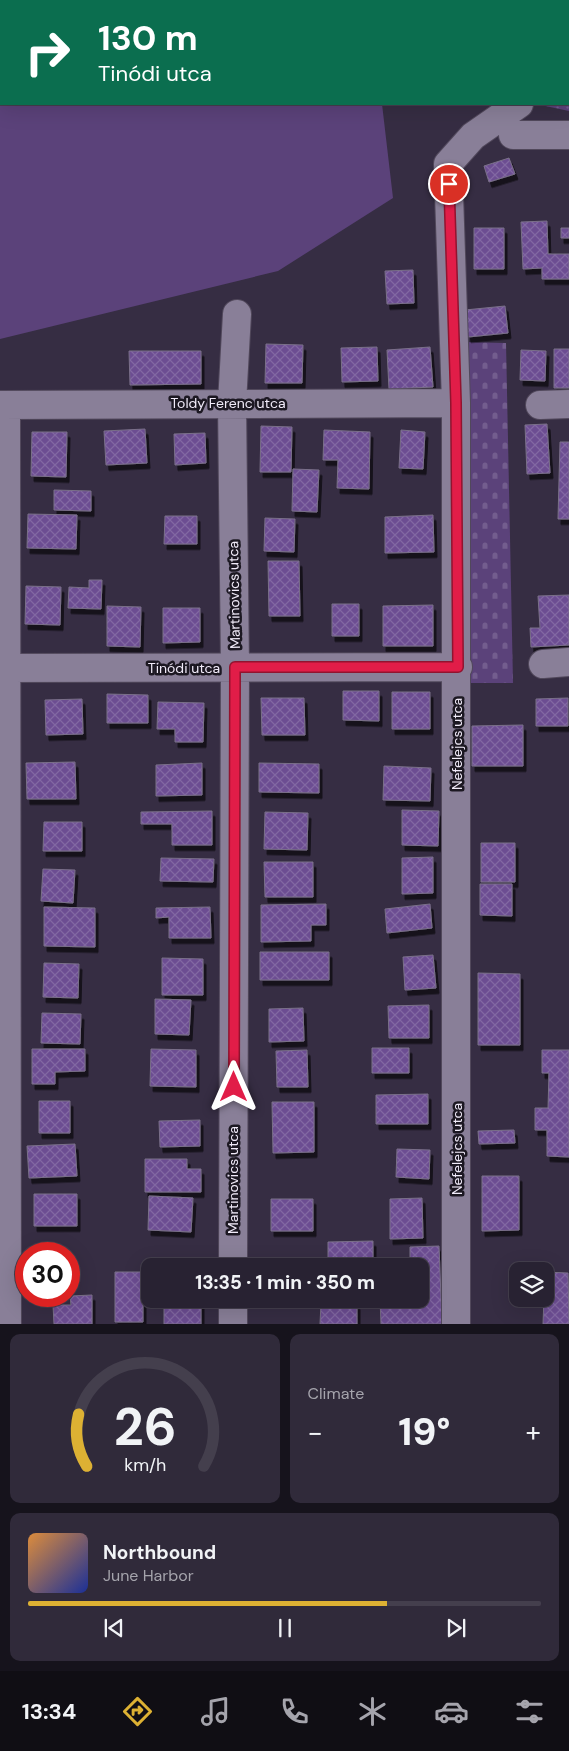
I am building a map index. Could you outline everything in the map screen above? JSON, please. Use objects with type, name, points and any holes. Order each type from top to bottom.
[{"type":"street","name":"Nefelejcs utca","points":[[456,1324],[458,667],[456,403],[448,164],[473,136],[518,105]]},
{"type":"street","points":[[513,136],[569,134]]},
{"type":"street","name":"Martinovics utca","points":[[233,1258],[235,667],[232,403],[237,314]]},
{"type":"street","name":"Toldy Ferenc utca","points":[[3,405],[456,403]]},
{"type":"street","points":[[540,405],[569,404]]},
{"type":"street","points":[[3,405],[7,1324]]},
{"type":"street","name":"Tinódi utca","points":[[3,668],[458,667]]},
{"type":"street","points":[[233,1308],[233,1324]]},
{"type":"green space","points":[[0,105],[382,105],[393,198],[278,271],[0,339]]},
{"type":"green space","points":[[541,105],[569,105],[569,111]]},
{"type":"green space","points":[[462,342],[506,343],[513,683],[466,683]]},
{"type":"building","points":[[509,158],[515,174],[489,182],[484,166]]},
{"type":"building","points":[[547,221],[548,254],[569,254],[569,279],[542,279],[542,268],[523,269],[521,222]]},
{"type":"building","points":[[474,228],[504,228],[504,269],[474,269]]},
{"type":"building","points":[[561,228],[569,228],[569,238],[561,238]]},
{"type":"building","points":[[413,270],[414,303],[387,304],[385,271]]},
{"type":"building","points":[[505,306],[508,333],[468,337],[465,310]]},
{"type":"building","points":[[266,344],[303,345],[302,383],[265,383]]},
{"type":"building","points":[[377,347],[378,381],[342,382],[341,348]]},
{"type":"building","points":[[430,347],[433,387],[389,389],[387,350]]},
{"type":"building","points":[[554,349],[569,349],[569,388],[554,388]]},
{"type":"building","points":[[521,350],[546,351],[545,381],[520,380]]},
{"type":"building","points":[[129,351],[201,351],[201,384],[130,385]]},
{"type":"building","points":[[547,424],[550,473],[527,474],[525,425]]},
{"type":"building","points":[[261,426],[292,427],[291,472],[260,472]]},
{"type":"building","points":[[145,429],[147,463],[106,465],[104,431]]},
{"type":"building","points":[[324,430],[370,432],[369,489],[337,488],[338,460],[323,460]]},
{"type":"building","points":[[401,430],[425,432],[423,469],[399,468]]},
{"type":"building","points":[[32,432],[67,432],[66,477],[31,476]]},
{"type":"building","points":[[205,433],[206,463],[175,465],[174,434]]},
{"type":"building","points":[[560,442],[569,442],[569,519],[558,519]]},
{"type":"building","points":[[293,469],[319,470],[317,512],[292,511]]},
{"type":"building","points":[[54,490],[91,491],[91,511],[54,510]]},
{"type":"building","points":[[28,514],[77,515],[76,549],[27,548]]},
{"type":"building","points":[[433,515],[434,552],[385,553],[385,517]]},
{"type":"building","points":[[165,516],[197,516],[197,544],[164,544]]},
{"type":"building","points":[[265,518],[295,519],[294,552],[264,551]]},
{"type":"building","points":[[268,561],[299,561],[300,616],[269,616]]},
{"type":"building","points":[[89,580],[102,580],[101,609],[68,608],[69,587],[89,588]]},
{"type":"building","points":[[26,586],[61,587],[60,625],[25,624]]},
{"type":"building","points":[[569,595],[569,645],[531,647],[530,628],[540,628],[538,596]]},
{"type":"building","points":[[332,604],[359,604],[359,636],[332,636]]},
{"type":"building","points":[[433,605],[433,646],[383,646],[383,606]]},
{"type":"building","points":[[107,606],[141,607],[140,647],[107,646]]},
{"type":"building","points":[[163,608],[200,608],[200,642],[163,643]]},
{"type":"building","points":[[343,691],[379,691],[379,721],[343,720]]},
{"type":"building","points":[[392,692],[430,692],[430,729],[392,729]]},
{"type":"building","points":[[107,694],[148,695],[148,723],[107,723]]},
{"type":"building","points":[[261,698],[304,698],[305,735],[262,735]]},
{"type":"building","points":[[568,698],[568,726],[536,726],[536,699]]},
{"type":"building","points":[[82,699],[83,734],[46,735],[45,700]]},
{"type":"building","points":[[158,702],[204,703],[203,742],[175,742],[175,729],[157,729]]},
{"type":"building","points":[[523,725],[523,766],[472,766],[472,726]]},
{"type":"building","points":[[75,762],[76,799],[27,799],[26,763]]},
{"type":"building","points":[[202,763],[202,795],[156,796],[156,765]]},
{"type":"building","points":[[259,763],[319,764],[319,793],[259,792]]},
{"type":"building","points":[[384,766],[431,768],[430,801],[383,800]]},
{"type":"building","points":[[402,810],[439,811],[438,846],[402,845]]},
{"type":"building","points":[[212,811],[212,845],[172,845],[172,824],[141,824],[141,812]]},
{"type":"building","points":[[265,812],[308,813],[307,850],[264,849]]},
{"type":"building","points":[[44,822],[82,822],[82,851],[43,851]]},
{"type":"building","points":[[481,843],[515,843],[515,882],[481,882]]},
{"type":"building","points":[[433,857],[433,893],[402,894],[402,858]]},
{"type":"building","points":[[161,858],[214,859],[213,882],[160,881]]},
{"type":"building","points":[[264,862],[313,862],[313,897],[265,897]]},
{"type":"building","points":[[43,869],[75,870],[73,903],[41,901]]},
{"type":"building","points":[[480,884],[512,884],[512,916],[480,915]]},
{"type":"building","points":[[326,904],[326,925],[311,925],[311,941],[261,942],[261,905]]},
{"type":"building","points":[[430,904],[432,928],[387,933],[385,909]]},
{"type":"building","points":[[44,907],[95,908],[95,947],[44,946]]},
{"type":"building","points":[[210,907],[211,938],[169,938],[169,917],[156,918],[156,908]]},
{"type":"building","points":[[260,952],[329,952],[329,980],[260,980]]},
{"type":"building","points":[[433,955],[436,988],[405,990],[403,957]]},
{"type":"building","points":[[162,958],[203,959],[203,995],[162,995]]},
{"type":"building","points":[[44,963],[79,964],[78,998],[43,997]]},
{"type":"building","points":[[478,973],[520,974],[520,1045],[478,1045]]},
{"type":"building","points":[[155,999],[191,1000],[189,1035],[155,1034]]},
{"type":"building","points":[[429,1005],[429,1038],[389,1038],[388,1006]]},
{"type":"building","points":[[303,1008],[304,1041],[269,1042],[269,1009]]},
{"type":"building","points":[[42,1013],[81,1014],[80,1044],[41,1043]]},
{"type":"building","points":[[372,1048],[409,1048],[409,1073],[372,1073]]},
{"type":"building","points":[[32,1049],[85,1049],[85,1071],[55,1072],[55,1084],[32,1084]]},
{"type":"building","points":[[151,1049],[196,1050],[196,1087],[150,1086]]},
{"type":"building","points":[[307,1050],[308,1087],[277,1087],[276,1051]]},
{"type":"building","points":[[542,1050],[569,1050],[569,1157],[547,1156],[547,1130],[535,1130],[535,1108],[548,1108],[549,1073],[542,1073]]},
{"type":"building","points":[[428,1094],[428,1124],[376,1124],[376,1095]]},
{"type":"building","points":[[39,1101],[70,1101],[70,1133],[39,1133]]},
{"type":"building","points":[[272,1102],[314,1102],[314,1152],[273,1153]]},
{"type":"building","points":[[200,1120],[200,1146],[160,1147],[159,1121]]},
{"type":"building","points":[[514,1130],[515,1143],[479,1144],[478,1131]]},
{"type":"building","points":[[75,1144],[77,1176],[29,1178],[27,1146]]},
{"type":"building","points":[[397,1149],[430,1150],[429,1179],[396,1177]]},
{"type":"building","points":[[145,1159],[187,1159],[187,1169],[201,1169],[201,1192],[145,1192]]},
{"type":"building","points":[[482,1176],[519,1176],[519,1230],[482,1231]]},
{"type":"building","points":[[34,1194],[77,1194],[77,1226],[34,1226]]},
{"type":"building","points":[[149,1196],[193,1198],[191,1232],[148,1230]]},
{"type":"building","points":[[422,1198],[423,1238],[390,1239],[390,1199]]},
{"type":"building","points":[[271,1199],[313,1199],[313,1231],[271,1231]]},
{"type":"building","points":[[373,1241],[373,1258],[328,1258],[328,1242]]},
{"type":"building","points":[[439,1246],[442,1324],[381,1324],[380,1308],[429,1308],[429,1258],[410,1258],[410,1247]]},
{"type":"building","points":[[115,1272],[141,1272],[143,1322],[115,1322]]},
{"type":"building","points":[[554,1272],[568,1273],[569,1324],[543,1324],[544,1307],[554,1307]]},
{"type":"building","points":[[92,1295],[92,1324],[54,1324],[53,1307],[80,1307],[80,1296]]},
{"type":"building","points":[[164,1308],[201,1308],[201,1324],[164,1324]]},
{"type":"building","points":[[321,1308],[357,1308],[357,1324],[320,1324]]},
{"type":"route","points":[[234,1087],[235,667],[458,667],[456,403],[449,184]]}]
